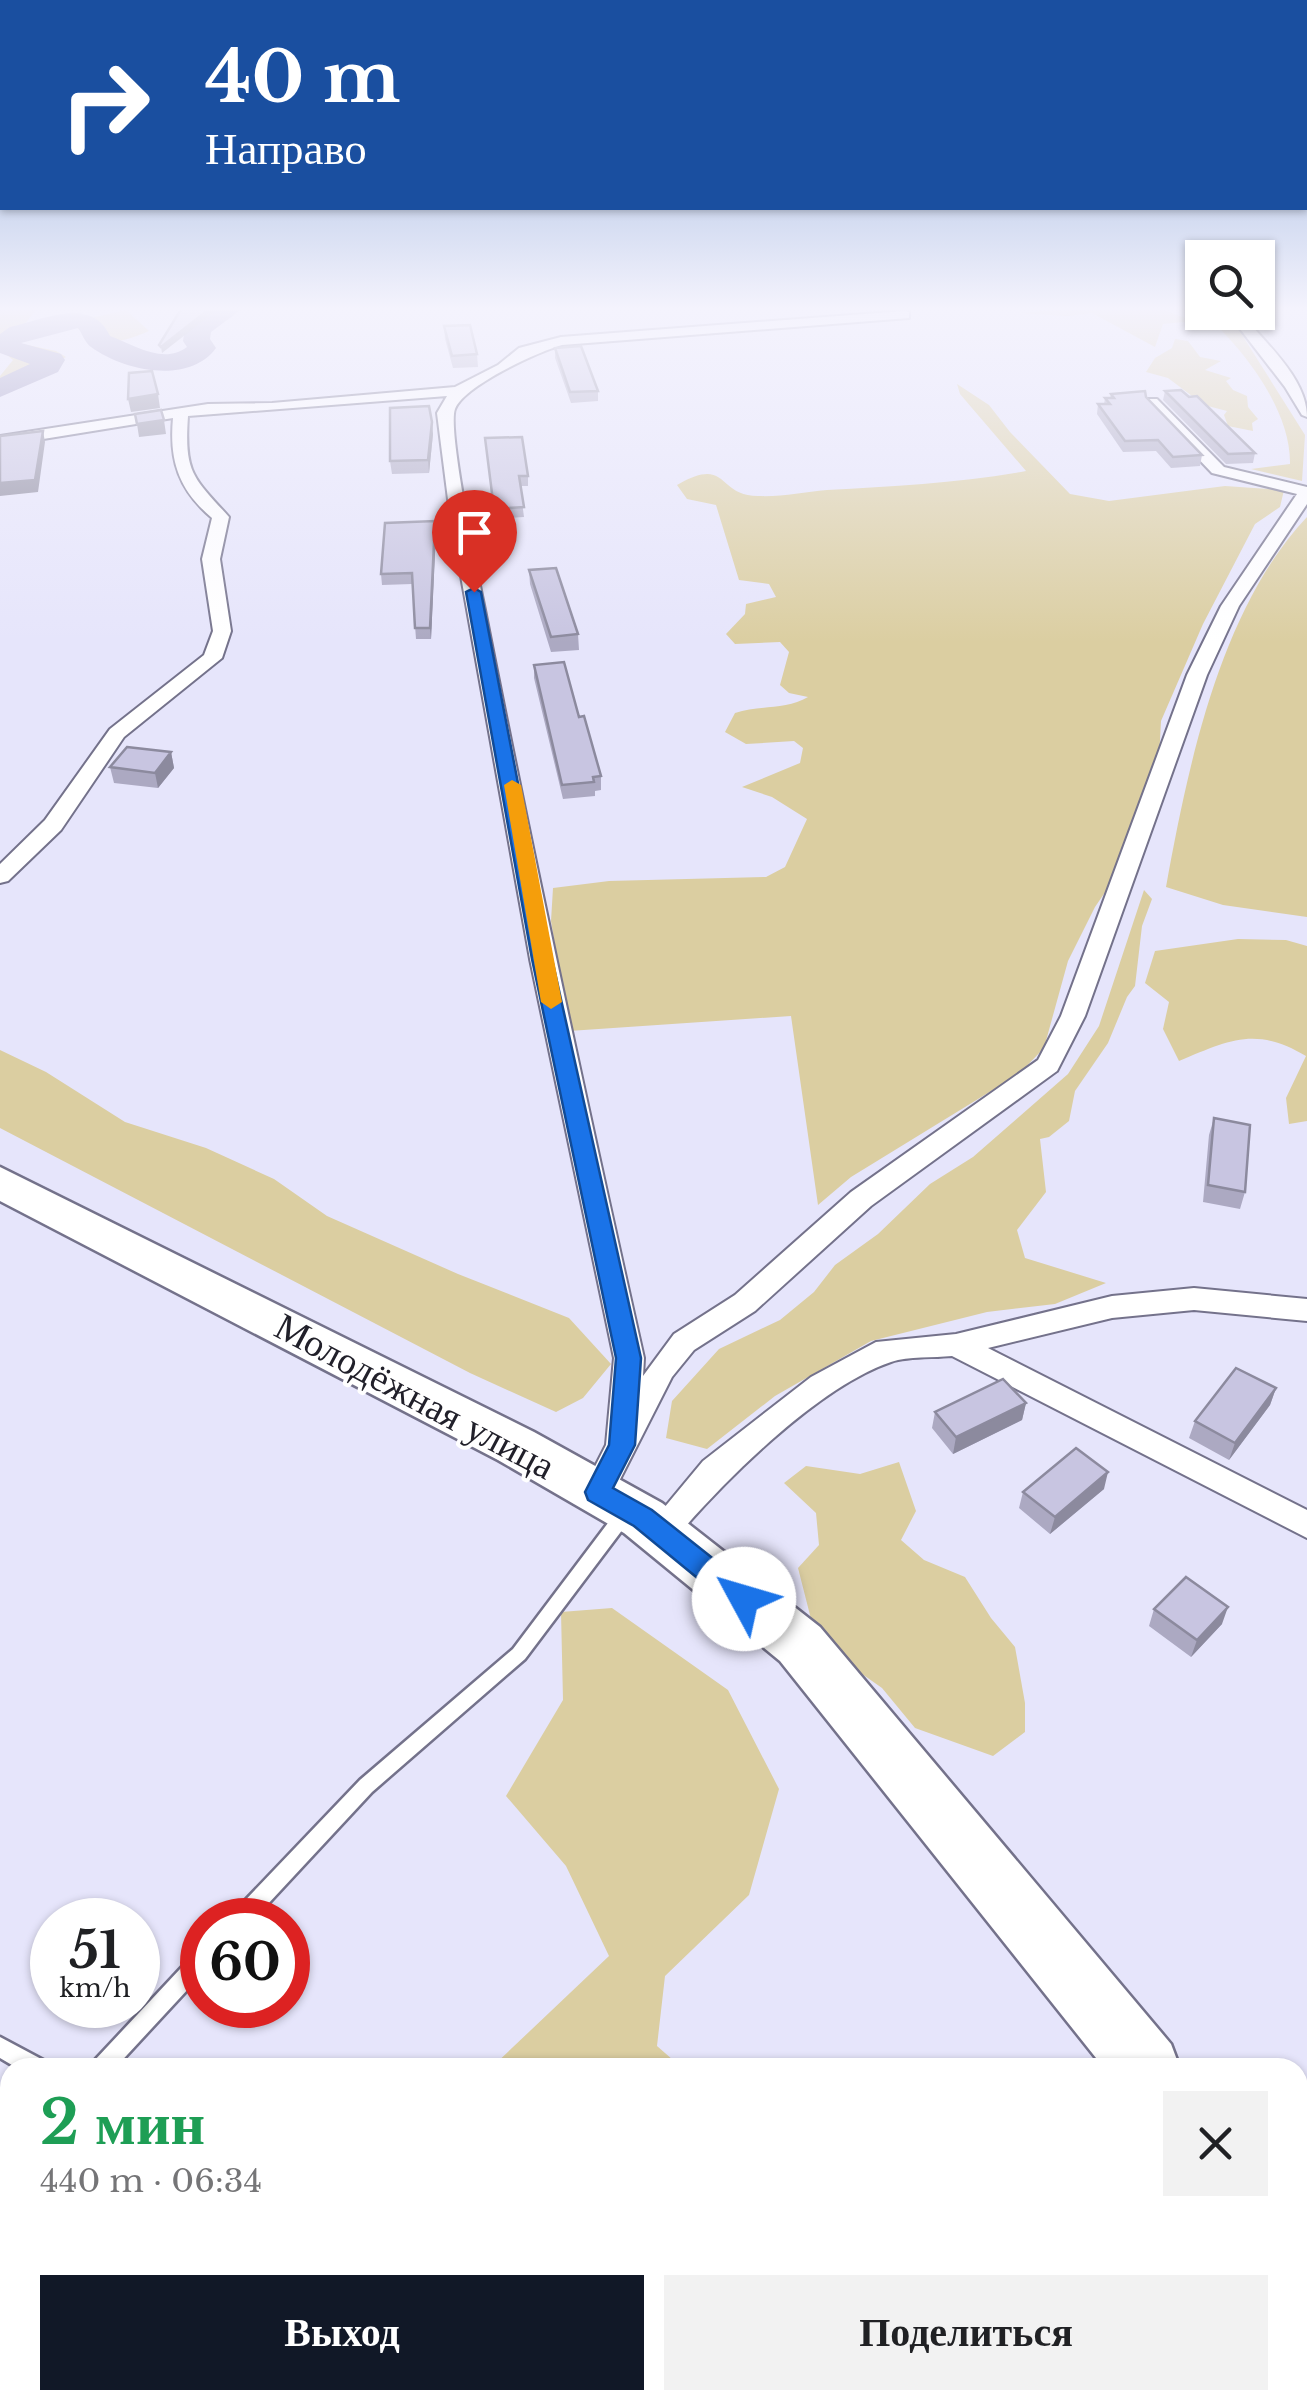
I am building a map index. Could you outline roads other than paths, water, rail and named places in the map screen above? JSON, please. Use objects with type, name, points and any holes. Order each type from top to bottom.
[{"type":"main road","name":"Молодёжная улица","points":[[0,1182],[516,1446],[627,1495],[800,1644],[1139,2058]]},
{"type":"street","points":[[0,441],[146,418]]},
{"type":"street","points":[[0,876],[53,826],[118,732],[213,658],[222,631],[211,559],[221,517],[192,491],[182,470],[178,442],[180,418]]},
{"type":"street","points":[[446,418],[458,515],[513,787],[542,959],[629,1358],[627,1495]]},
{"type":"street","points":[[627,1495],[660,1370],[684,1342],[745,1303],[861,1199],[1048,1065],[1085,984],[1198,674],[1230,606],[1307,492],[1218,470],[1168,418]]},
{"type":"street","points":[[627,1495],[714,1470],[822,1385],[888,1350],[956,1345],[1112,1307],[1194,1298],[1307,1310]]},
{"type":"street","points":[[956,1345],[1307,1525]]},
{"type":"lane","points":[[261,1898],[366,1786],[519,1654],[627,1495]]},
{"type":"lane","points":[[110,2058],[180,1984]]}]
